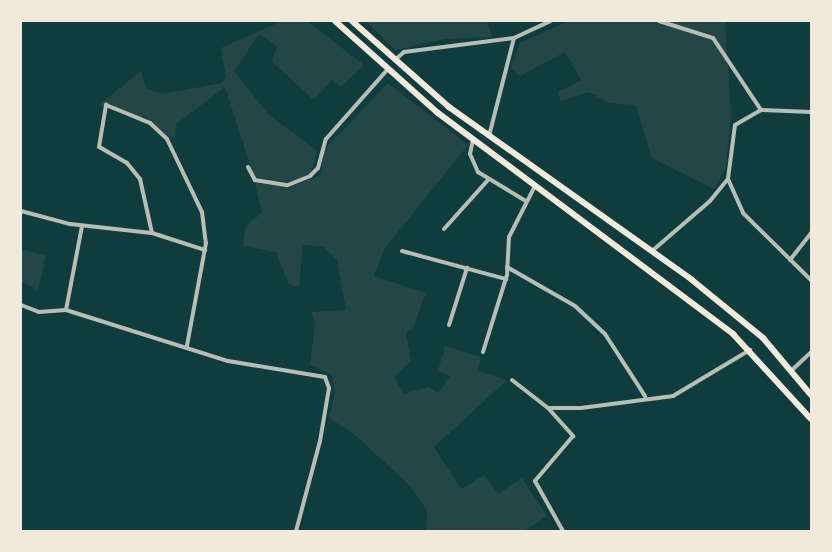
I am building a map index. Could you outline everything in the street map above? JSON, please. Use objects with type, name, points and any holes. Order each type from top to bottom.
[{"type":"main road","points":[[335,21],[387,70],[473,139],[751,350],[811,419]]},
{"type":"main road","points":[[352,21],[489,137],[652,250],[763,338],[811,395]]},
{"type":"street","points":[[396,60],[404,52],[514,38],[550,21]]},
{"type":"street","points":[[659,21],[712,38],[760,110]]},
{"type":"street","points":[[489,137],[514,38]]},
{"type":"street","points":[[248,167],[257,181],[292,185],[310,176],[318,168],[326,138],[387,70]]},
{"type":"street","points":[[152,233],[140,179],[127,163],[99,147],[106,105],[150,123],[174,147],[204,220],[205,250],[187,346]]},
{"type":"street","points":[[811,112],[760,110],[733,128],[728,179],[743,213],[811,280]]},
{"type":"street","points":[[473,139],[471,161],[488,180],[524,200]]},
{"type":"street","points":[[652,250],[710,201],[728,179]]},
{"type":"street","points":[[444,229],[488,180]]},
{"type":"street","points":[[483,352],[506,279],[509,237],[524,200],[535,185]]},
{"type":"street","points":[[21,211],[82,226],[152,233],[205,250]]},
{"type":"street","points":[[66,310],[82,226]]},
{"type":"street","points":[[790,260],[811,233]]},
{"type":"street","points":[[402,251],[506,279]]},
{"type":"street","points":[[507,267],[575,306],[605,334],[645,396]]},
{"type":"street","points":[[449,325],[467,268]]},
{"type":"street","points":[[21,305],[39,312],[66,310],[187,346],[228,361],[327,381],[314,474],[296,531]]},
{"type":"street","points":[[548,408],[581,408],[645,396],[673,396],[751,350]]},
{"type":"street","points":[[792,370],[811,352]]},
{"type":"street","points":[[512,380],[548,408],[573,436],[535,481],[563,531]]},
{"type":"shaded area","points":[[282,21],[307,21],[364,65],[341,87],[332,80],[314,100],[272,62],[277,46],[259,34],[234,71],[268,114],[317,151],[311,173],[292,183],[254,177],[225,87],[176,124],[175,138],[160,134],[145,115],[138,119],[99,105],[141,71],[146,88],[162,94],[222,83],[226,77],[221,48]]},
{"type":"shaded area","points":[[366,21],[487,21],[492,37],[445,39],[395,50]]},
{"type":"shaded area","points":[[569,21],[725,21],[731,112],[726,167],[714,189],[652,158],[636,105],[609,103],[589,92],[561,101],[558,92],[581,80],[565,52],[520,76],[511,68],[520,43]]},
{"type":"shaded area","points":[[388,83],[468,145],[385,248],[374,276],[426,293],[413,328],[406,332],[411,361],[394,377],[404,394],[429,387],[438,393],[450,376],[438,371],[445,346],[481,357],[478,371],[507,380],[434,447],[461,489],[484,475],[498,494],[522,478],[547,516],[524,531],[426,531],[427,510],[410,486],[354,434],[329,418],[335,391],[331,374],[310,365],[315,324],[311,312],[346,310],[337,260],[324,247],[303,245],[299,287],[289,285],[276,252],[243,246],[246,225],[262,213],[255,183],[267,180],[288,188],[321,175],[323,151]]},
{"type":"shaded area","points":[[21,249],[46,256],[38,290],[21,281]]}]
